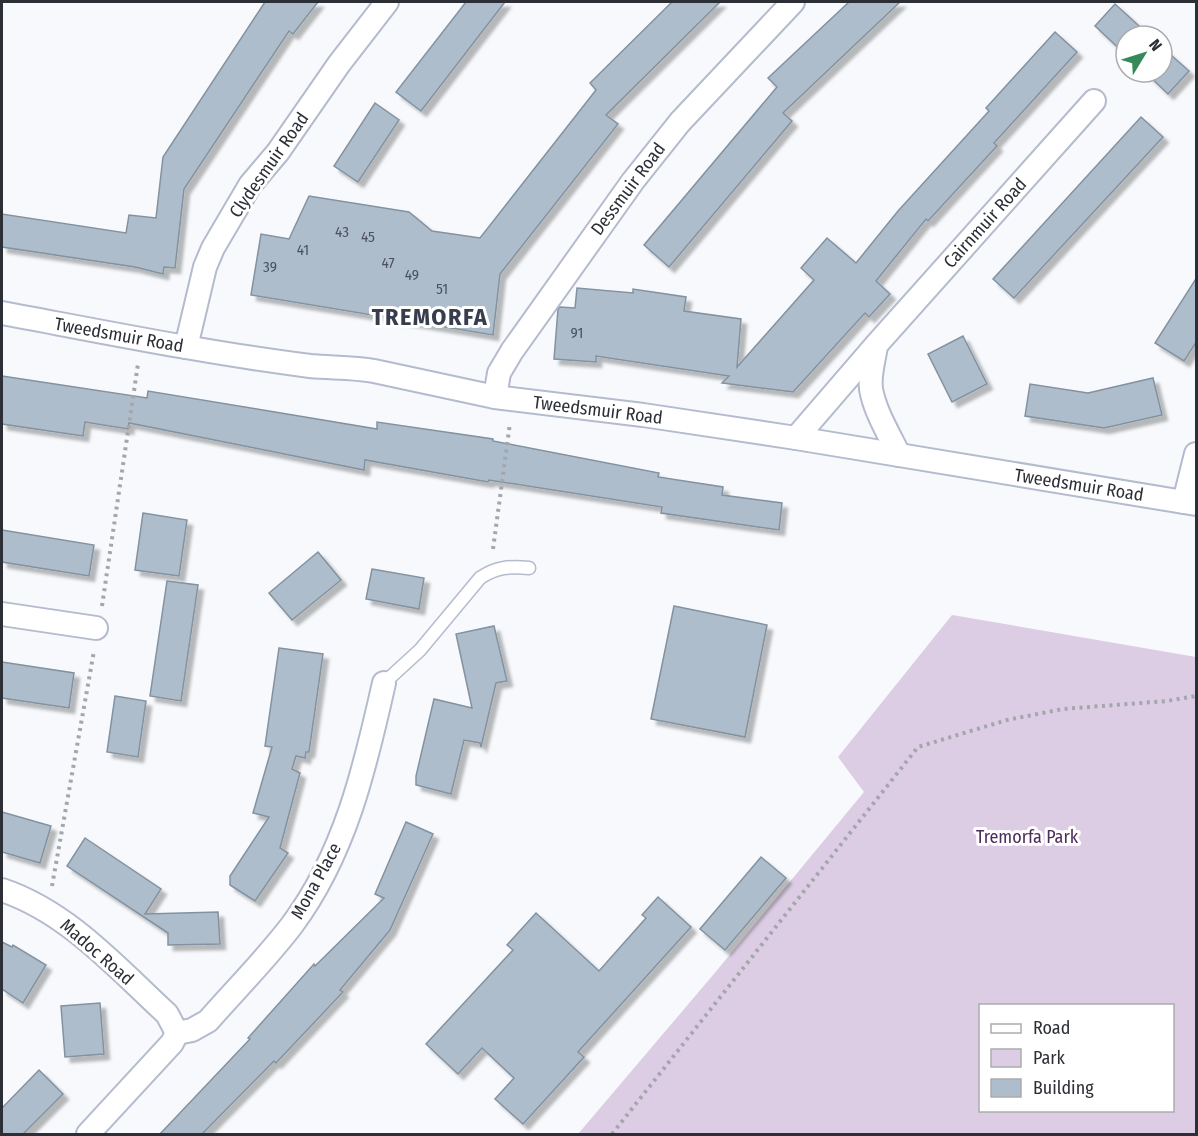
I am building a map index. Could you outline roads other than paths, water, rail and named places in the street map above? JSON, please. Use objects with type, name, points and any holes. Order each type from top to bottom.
[{"type":"street","name":"Clydesmuir Road","points":[[186,347],[205,267],[213,248],[250,185],[278,152],[339,64],[387,2]]},
{"type":"street","name":"Dessmuir Road","points":[[504,399],[499,373],[512,351],[633,181],[680,122],[794,2]]},
{"type":"street","name":"Cairnmuir Road","points":[[796,438],[1094,101]]},
{"type":"street","name":"Tweedsmuir Road","points":[[2,313],[186,347],[312,366],[365,369],[504,399],[643,415],[796,438],[1190,503]]},
{"type":"street","points":[[877,344],[871,372],[871,388],[879,414],[899,455]]},
{"type":"street","points":[[1190,503],[1197,454]]},
{"type":"street","points":[[2,614],[96,628]]},
{"type":"street","name":"Mona Place","points":[[177,1033],[192,1030],[208,1020],[293,924],[314,891],[352,810],[384,683]]},
{"type":"street","name":"Madoc Road","points":[[2,890],[48,911],[70,926],[168,1014],[177,1033]]},
{"type":"street","points":[[88,1134],[172,1044],[177,1033]]},
{"type":"lane","points":[[384,683],[420,650],[472,586],[490,571],[511,567],[529,568]]},
{"type":"district","name":"TREMORFA","points":[[430,317]]},
{"type":"park label","name":"Tremorfa Park","points":[[1027,837]]}]
